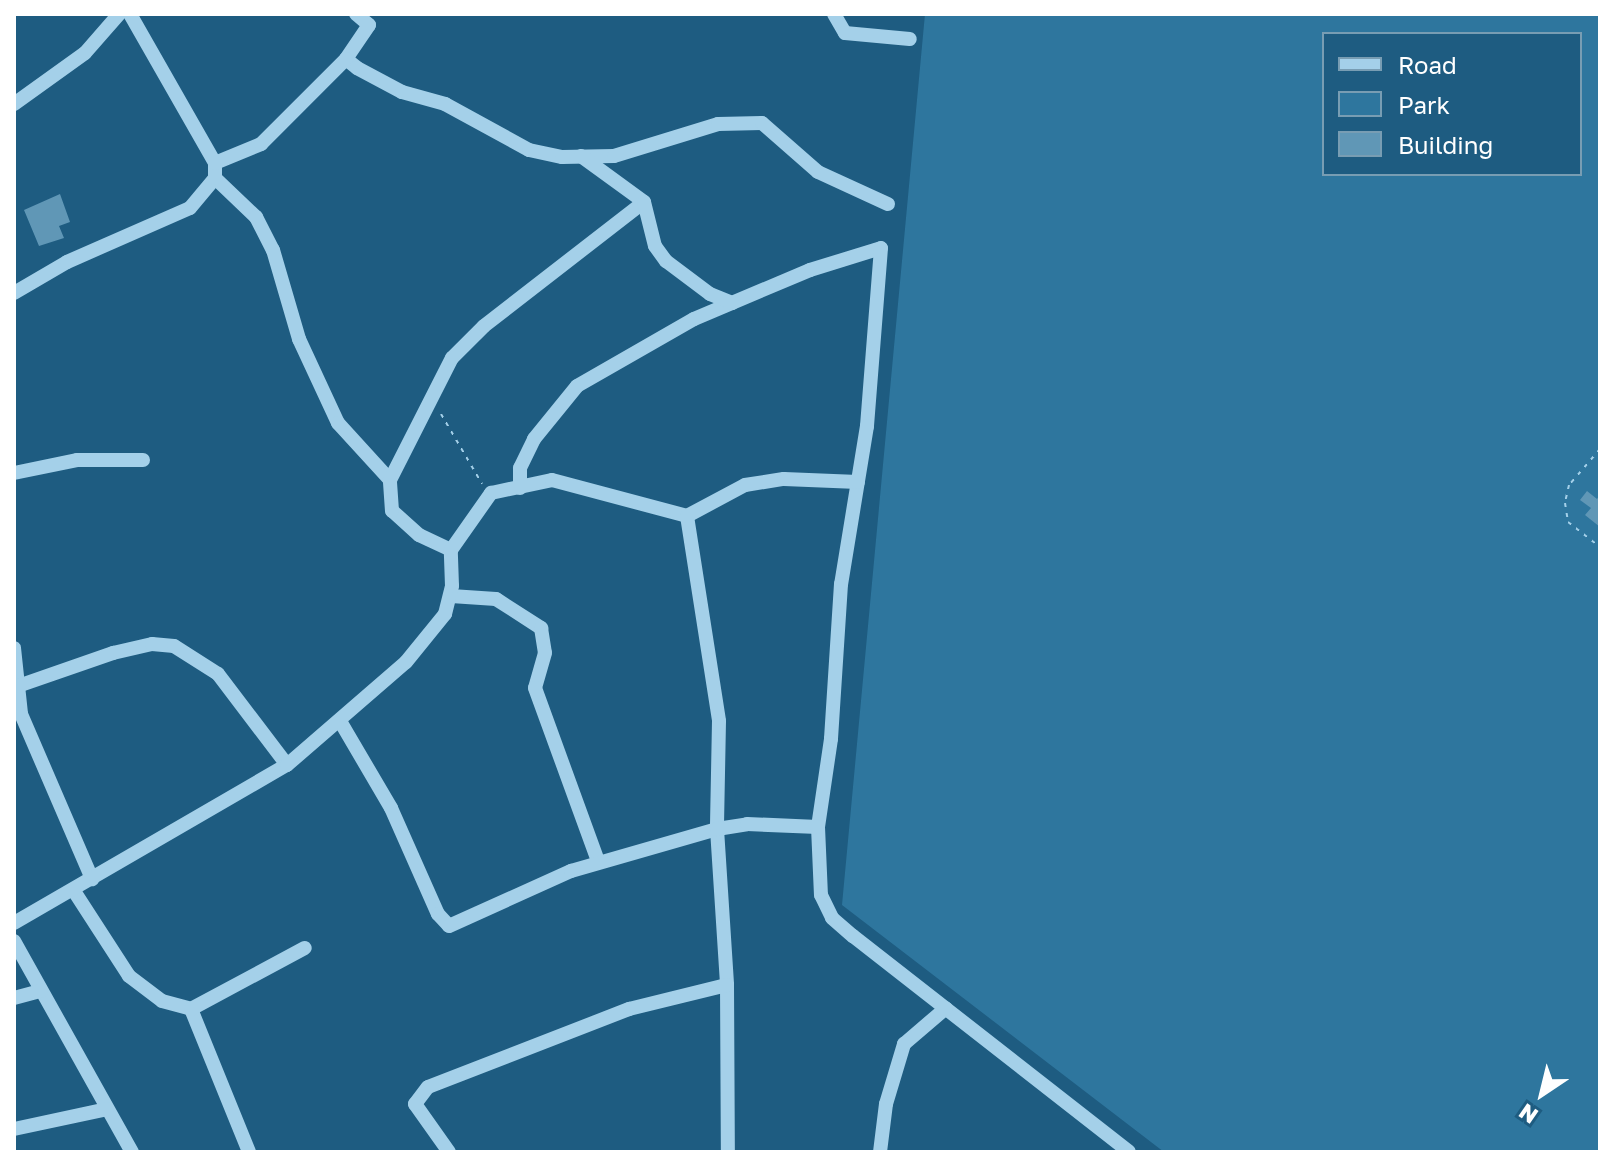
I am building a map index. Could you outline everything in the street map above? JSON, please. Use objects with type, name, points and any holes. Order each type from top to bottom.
[{"type":"street","points":[[14,104],[85,53],[119,14]]},
{"type":"street","points":[[130,14],[215,170],[256,217],[273,250],[299,339],[338,423],[390,480]]},
{"type":"street","points":[[14,293],[67,262],[190,208],[215,170],[261,144],[346,59],[373,19],[356,14]]},
{"type":"street","points":[[834,14],[845,33],[910,39]]},
{"type":"street","points":[[346,59],[391,87],[445,104],[529,150],[614,156],[718,124],[762,123],[818,172],[888,204]]},
{"type":"street","points":[[581,156],[644,202],[655,246],[666,261],[710,294],[732,303]]},
{"type":"street","points":[[451,550],[419,535],[392,511],[390,480],[431,392],[452,358],[484,326],[644,202]]},
{"type":"street","points":[[520,488],[520,468],[534,439],[577,386],[732,303],[810,270],[881,248],[858,482],[841,584],[831,739],[818,827],[821,895],[832,918],[1129,1152]]},
{"type":"street","points":[[14,473],[77,460],[143,460]]},
{"type":"street","points":[[14,923],[287,765],[340,721],[434,634],[451,596],[451,550],[491,493],[552,480],[687,516],[745,485],[784,479],[858,482]]},
{"type":"street","points":[[687,516],[704,648],[719,721],[717,829],[727,985],[728,1152]]},
{"type":"street","points":[[451,596],[496,599],[541,628],[545,653],[535,688],[598,861]]},
{"type":"street","points":[[18,686],[113,653],[152,644],[174,646],[218,674],[287,765]]},
{"type":"street","points":[[14,648],[28,733],[92,879]]},
{"type":"street","points":[[340,721],[391,808],[433,903],[449,926],[598,861],[717,829],[747,824],[818,827]]},
{"type":"street","points":[[74,891],[129,976],[162,1001],[191,1009],[305,948]]},
{"type":"street","points":[[14,941],[132,1152]]},
{"type":"street","points":[[449,1152],[415,1104],[428,1087],[629,1009],[727,985]]},
{"type":"street","points":[[14,998],[41,991]]},
{"type":"street","points":[[880,1152],[891,1081],[904,1044],[946,1008]]},
{"type":"street","points":[[191,1009],[249,1152]]},
{"type":"street","points":[[14,1129],[107,1109]]},
{"type":"path","points":[[431,392],[460,453],[491,493]]},
{"type":"path","points":[[1600,449],[1569,485],[1565,503],[1568,522],[1600,547]]},
{"type":"green space","points":[[925,14],[1600,14],[1600,1152],[1164,1152],[842,905]]},
{"type":"building","points":[[60,194],[70,222],[59,226],[64,238],[39,246],[24,210]]},
{"type":"building","points":[[1587,491],[1597,499],[1600,495],[1600,527],[1585,515],[1591,508],[1580,500]]}]
